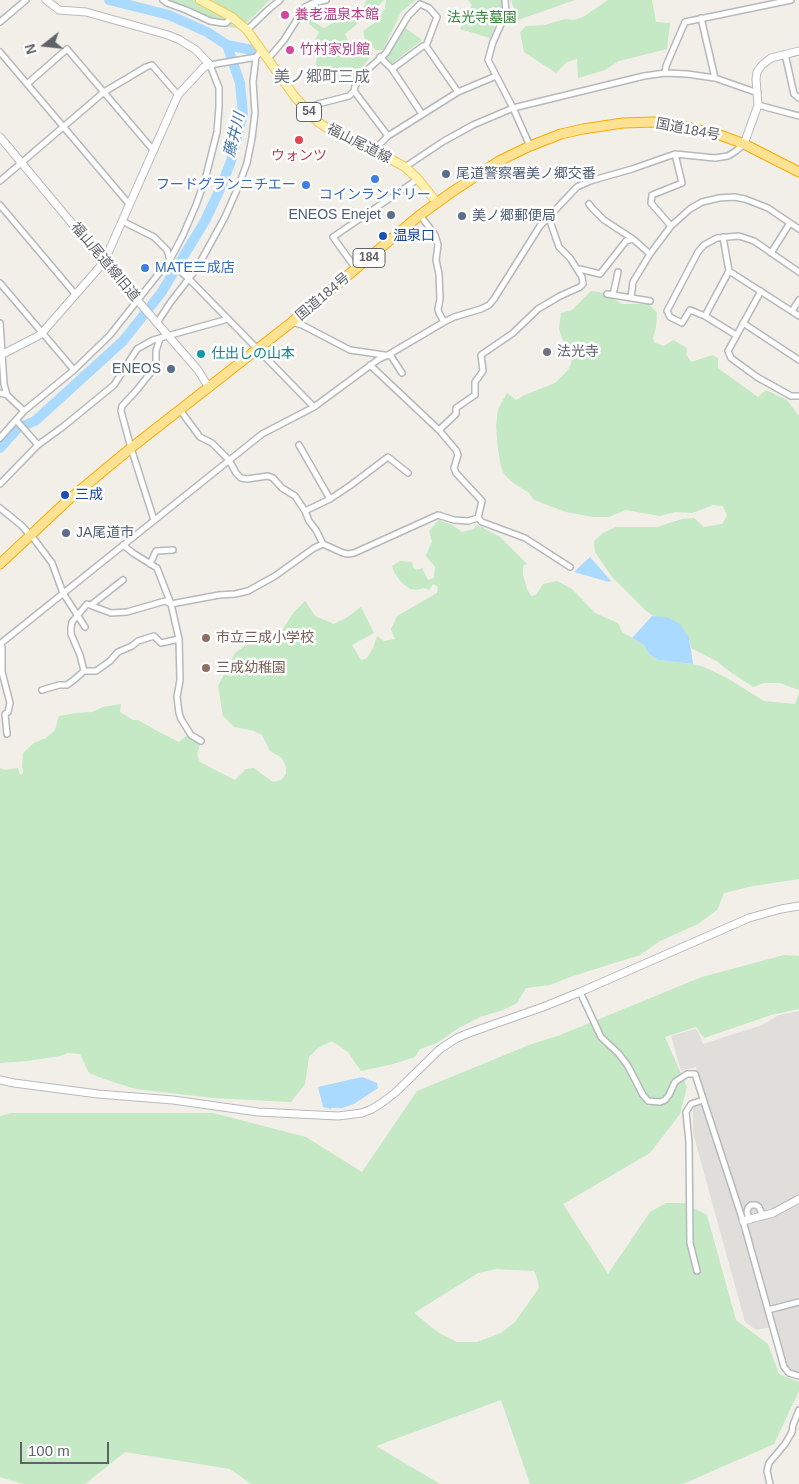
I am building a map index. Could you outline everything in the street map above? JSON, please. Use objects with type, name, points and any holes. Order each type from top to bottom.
[{"type":"highway","name":"国道184号","points":[[0,564],[67,501],[132,448],[292,322],[436,203],[499,161],[530,146],[562,134],[623,123],[653,122],[687,127],[720,135],[744,144],[799,172]]},
{"type":"main road","name":"福山尾道線","points":[[200,0],[232,17],[247,30],[295,97],[318,122],[333,132],[406,167],[418,179],[436,203]]},
{"type":"street","points":[[0,22],[26,0]]},
{"type":"street","points":[[0,438],[24,411],[74,370],[110,335],[171,261],[205,180],[216,132],[219,107],[219,88],[214,65],[180,40],[86,12],[59,10],[46,0]]},
{"type":"street","points":[[164,0],[210,21],[222,24],[232,17]]},
{"type":"street","points":[[247,30],[280,0]]},
{"type":"street","points":[[268,58],[284,40],[305,7],[326,0]]},
{"type":"street","points":[[505,0],[506,13],[493,42],[488,60],[530,146]]},
{"type":"street","points":[[665,73],[666,66],[685,22],[791,0]]},
{"type":"street","points":[[307,110],[318,104],[349,96],[366,71],[386,53],[408,16],[420,4],[429,8],[437,17],[426,46]]},
{"type":"street","points":[[702,18],[714,78]]},
{"type":"street","points":[[392,70],[423,46],[426,46]]},
{"type":"street","points":[[426,46],[458,92]]},
{"type":"street","points":[[27,84],[67,49],[154,151]]},
{"type":"street","points":[[2,354],[42,333],[104,262],[178,95],[204,67],[253,57],[262,50]]},
{"type":"street","points":[[7,734],[5,714],[8,712],[10,703],[2,689],[2,648],[0,643],[262,434],[314,407],[370,365],[444,322],[489,305],[540,226],[577,187],[675,154],[715,158],[728,156],[736,151],[744,144],[758,105],[757,72],[771,58],[799,51]]},
{"type":"street","points":[[0,52],[129,204]]},
{"type":"street","points":[[785,54],[794,94],[799,98]]},
{"type":"street","points":[[156,322],[187,278],[197,268],[225,217],[239,185],[247,163],[255,113],[253,57]]},
{"type":"street","points":[[380,57],[392,70],[422,114]]},
{"type":"street","points":[[0,181],[104,92],[146,67],[152,65],[178,95]]},
{"type":"street","points":[[406,167],[444,141],[473,125],[513,108],[644,76],[665,73],[714,78],[758,93]]},
{"type":"street","points":[[374,150],[388,136],[458,92],[496,76]]},
{"type":"street","points":[[792,86],[799,85]]},
{"type":"street","points":[[354,90],[388,136]]},
{"type":"street","points":[[758,105],[799,116]]},
{"type":"street","name":"福山尾道線旧道","points":[[0,137],[121,284],[156,322],[164,337],[198,370],[209,388]]},
{"type":"street","points":[[671,226],[651,203],[652,195],[682,183],[675,154]]},
{"type":"street","points":[[356,269],[333,237],[418,179]]},
{"type":"street","points":[[632,298],[632,282],[650,254],[671,226],[690,209],[702,202],[719,198],[745,198],[763,205],[799,229]]},
{"type":"street","points":[[589,204],[604,220],[633,239],[650,254]]},
{"type":"street","points":[[0,205],[76,295]]},
{"type":"street","points":[[420,216],[435,236],[438,244],[436,260],[440,281],[440,299],[438,309],[444,322]]},
{"type":"street","points":[[439,430],[456,414],[456,408],[475,395],[475,382],[483,371],[481,355],[513,333],[538,309],[580,287],[582,284],[582,277],[570,258],[560,247],[549,218]]},
{"type":"street","points":[[122,221],[154,236],[167,250],[171,261],[314,407]]},
{"type":"street","points":[[771,253],[790,223]]},
{"type":"street","points":[[736,335],[690,310],[682,323],[670,317],[667,311],[698,252],[704,245],[712,240],[723,237],[739,236],[754,241],[799,272]]},
{"type":"street","points":[[704,316],[729,271],[723,237]]},
{"type":"street","points":[[577,270],[600,274],[626,241],[633,239]]},
{"type":"street","points":[[729,271],[799,316]]},
{"type":"street","points":[[618,272],[610,294],[650,301]]},
{"type":"street","points":[[0,282],[74,370]]},
{"type":"street","points":[[760,291],[728,351],[731,358],[757,376],[791,396],[799,396]]},
{"type":"street","points":[[792,311],[799,300]]},
{"type":"street","points":[[0,484],[38,445],[114,385],[137,349],[153,340],[228,319]]},
{"type":"street","points":[[292,322],[302,325],[350,350],[388,355],[402,373]]},
{"type":"street","points":[[0,323],[4,384],[7,395]]},
{"type":"street","points":[[743,323],[799,360]]},
{"type":"street","points":[[154,520],[121,411],[122,406],[156,366],[156,351],[164,337]]},
{"type":"street","points":[[370,365],[439,430],[456,450],[458,455],[454,468],[456,473],[482,501],[478,518]]},
{"type":"street","points":[[0,393],[7,395],[24,411]]},
{"type":"street","points":[[180,410],[200,437],[212,443],[229,460],[240,478],[268,476],[273,478],[282,488],[295,496],[324,544],[348,554],[438,515],[454,520],[468,521],[478,518]]},
{"type":"street","points":[[17,421],[38,445]]},
{"type":"street","points":[[299,445],[330,499]]},
{"type":"street","points":[[305,511],[330,499],[388,457],[408,473]]},
{"type":"street","points":[[0,508],[21,525],[52,563],[63,593],[85,627]]},
{"type":"street","points":[[478,518],[482,522],[525,538],[570,567]]},
{"type":"street","points":[[84,671],[70,628],[72,622],[87,604],[111,613],[127,612],[165,601],[171,604],[219,594],[235,594],[248,591],[275,576],[314,548],[324,544]]},
{"type":"street","points":[[123,545],[157,568],[171,604],[180,639],[180,680],[177,697],[179,713],[181,720],[191,735],[201,741]]},
{"type":"street","points":[[150,564],[156,551],[173,550]]},
{"type":"street","points":[[91,605],[123,580]]},
{"type":"street","points":[[42,690],[59,685],[67,685],[84,671],[96,670],[110,661],[118,652],[138,641],[154,636],[161,643],[180,639]]},
{"type":"street","points":[[0,1080],[258,1112],[350,1116],[372,1109],[384,1102],[440,1049],[456,1038],[580,992],[740,922],[781,909],[799,906]]},
{"type":"street","points":[[580,992],[601,1037],[619,1054],[628,1066],[648,1101],[660,1102],[665,1100],[675,1082],[687,1074],[695,1074],[743,1221],[784,1367],[789,1373],[799,1376]]},
{"type":"street","points":[[697,1271],[690,1242],[689,1142],[686,1112],[691,1104],[703,1100]]},
{"type":"street","points":[[743,1221],[773,1213],[799,1199]]},
{"type":"street","points":[[752,1218],[748,1216],[747,1212],[751,1205],[759,1207],[763,1216]]},
{"type":"street","points":[[768,1310],[799,1302]]},
{"type":"street","points":[[770,1484],[767,1471],[769,1463],[785,1444],[792,1432],[799,1410]]},
{"type":"shaded area","points":[[799,1011],[799,1378],[790,1376],[782,1368],[771,1327],[756,1330],[745,1322],[693,1133],[693,1106],[691,1102],[705,1098],[696,1067],[681,1071],[671,1036],[695,1029],[698,1031],[703,1044],[762,1025],[779,1015]]},
{"type":"green space","points":[[165,0],[270,0],[240,29],[202,17]]},
{"type":"green space","points":[[366,0],[384,0],[345,34],[352,48],[364,45],[373,54],[348,85],[333,84],[328,70],[318,73],[316,63],[318,48],[315,40],[319,32],[304,20],[304,16],[324,28],[337,21],[358,14]]},
{"type":"green space","points":[[386,0],[416,0],[401,12],[383,50],[376,50],[365,40],[363,31],[377,21],[385,8]]},
{"type":"green space","name":"法光寺墓園","points":[[468,0],[502,0],[503,8],[490,38],[460,29],[472,5]]},
{"type":"green space","points":[[511,0],[575,0],[518,20]]},
{"type":"green space","points":[[608,0],[652,0],[656,22],[670,23],[667,49],[619,61],[605,70],[578,78],[577,59],[567,62],[556,73],[524,52],[520,32],[526,26],[545,25],[565,19],[574,20],[583,17]]},
{"type":"green space","points":[[403,26],[422,40],[391,64],[384,57]]},
{"type":"green space","points":[[591,291],[604,293],[622,304],[649,304],[657,313],[653,339],[655,343],[664,346],[673,340],[687,348],[686,354],[691,362],[712,355],[718,358],[718,368],[758,397],[766,390],[787,400],[799,416],[799,690],[780,683],[764,683],[753,687],[718,662],[691,648],[689,638],[667,617],[655,617],[645,610],[612,577],[595,552],[594,541],[603,533],[616,527],[657,527],[682,519],[694,518],[704,527],[722,524],[727,516],[723,506],[713,505],[692,513],[675,512],[660,516],[626,510],[609,517],[593,517],[566,512],[534,500],[529,493],[512,482],[504,474],[498,450],[496,426],[498,409],[507,393],[516,400],[555,383],[568,370],[572,361],[566,355],[565,344],[559,329],[561,313],[572,310]]},
{"type":"green space","points":[[439,520],[452,525],[462,532],[474,529],[478,525],[500,537],[527,564],[523,566],[523,575],[531,596],[536,595],[543,584],[557,581],[572,589],[595,613],[618,623],[622,632],[644,645],[649,654],[658,660],[704,667],[727,678],[764,701],[795,704],[799,693],[799,879],[753,886],[724,893],[717,910],[698,924],[660,941],[640,955],[550,985],[526,988],[517,1003],[503,1010],[480,1017],[457,1029],[437,1043],[420,1049],[415,1057],[361,1071],[348,1052],[332,1041],[318,1048],[309,1057],[305,1084],[291,1102],[213,1098],[136,1089],[89,1073],[80,1054],[67,1053],[60,1056],[28,1061],[0,1063],[0,768],[5,770],[18,768],[20,775],[23,773],[23,753],[34,743],[46,738],[55,730],[59,716],[92,712],[103,707],[121,704],[120,712],[179,742],[187,735],[200,745],[197,754],[200,762],[235,780],[246,769],[254,768],[273,782],[281,780],[286,774],[286,767],[282,758],[270,751],[262,735],[254,731],[234,727],[223,716],[218,686],[235,653],[266,630],[268,634],[282,630],[294,612],[305,601],[315,616],[334,624],[361,607],[374,633],[352,645],[361,660],[367,658],[377,636],[384,641],[395,639],[391,629],[397,616],[437,593],[438,587],[433,584],[429,590],[424,588],[410,589],[401,582],[392,566],[400,561],[412,562],[413,567],[417,570],[422,568],[428,580],[434,578],[435,567],[426,556],[432,541],[429,531]]},
{"type":"green space","points":[[784,955],[799,956],[799,1009],[771,1015],[704,1038],[696,1027],[665,1037],[687,1087],[680,1114],[650,1153],[563,1204],[608,1274],[650,1212],[666,1203],[684,1203],[707,1215],[736,1320],[768,1344],[779,1374],[799,1382],[799,1391],[774,1444],[683,1484],[530,1484],[501,1400],[376,1446],[440,1484],[251,1484],[230,1469],[125,1452],[85,1484],[24,1484],[0,1477],[0,1116],[11,1113],[213,1113],[306,1137],[362,1172],[417,1091],[702,977]],"holes":[[[496,1269],[534,1271],[539,1288],[515,1322],[501,1333],[477,1342],[457,1342],[439,1333],[414,1313],[478,1273]]]},
{"type":"water","points":[[590,557],[611,581],[574,572]]},
{"type":"water","points":[[652,616],[667,617],[680,624],[689,638],[693,664],[658,660],[649,654],[644,645],[632,638]]},
{"type":"water","points":[[362,1077],[377,1083],[378,1088],[354,1104],[342,1108],[331,1109],[323,1107],[318,1087]]},
{"type":"waterway","name":"藤井川","points":[[0,448],[18,428],[35,421],[123,341],[161,293],[205,221],[221,187],[231,161],[243,114],[240,83],[227,45],[207,32],[169,15],[109,0]]},
{"type":"waterway","points":[[227,45],[252,50]]},
{"type":"place","name":"養老温泉本館","points":[[285,15]]},
{"type":"place","name":"竹村家別館","points":[[290,50]]},
{"type":"place","name":"ウォンツ","points":[[299,140]]},
{"type":"place","name":"尾道警察署美ノ郷交番","points":[[446,174]]},
{"type":"place","name":"コインランドリー","points":[[375,179]]},
{"type":"place","name":"フードグランニチエー","points":[[306,185]]},
{"type":"place","name":"ENEOS Enejet","points":[[391,215]]},
{"type":"place","name":"美ノ郷郵便局","points":[[462,216]]},
{"type":"place","name":"温泉口","points":[[383,236]]},
{"type":"place","name":"MATE三成店","points":[[145,268]]},
{"type":"place","name":"法光寺","points":[[547,352]]},
{"type":"place","name":"仕出しの山本","points":[[201,354]]},
{"type":"place","name":"ENEOS","points":[[171,369]]},
{"type":"place","name":"三成","points":[[65,495]]},
{"type":"place","name":"JA尾道市","points":[[66,533]]},
{"type":"place","name":"市立三成小学校","points":[[206,638]]},
{"type":"place","name":"三成幼稚園","points":[[206,668]]},
{"type":"district","name":"美ノ郷町三成","points":[[322,78]]}]
